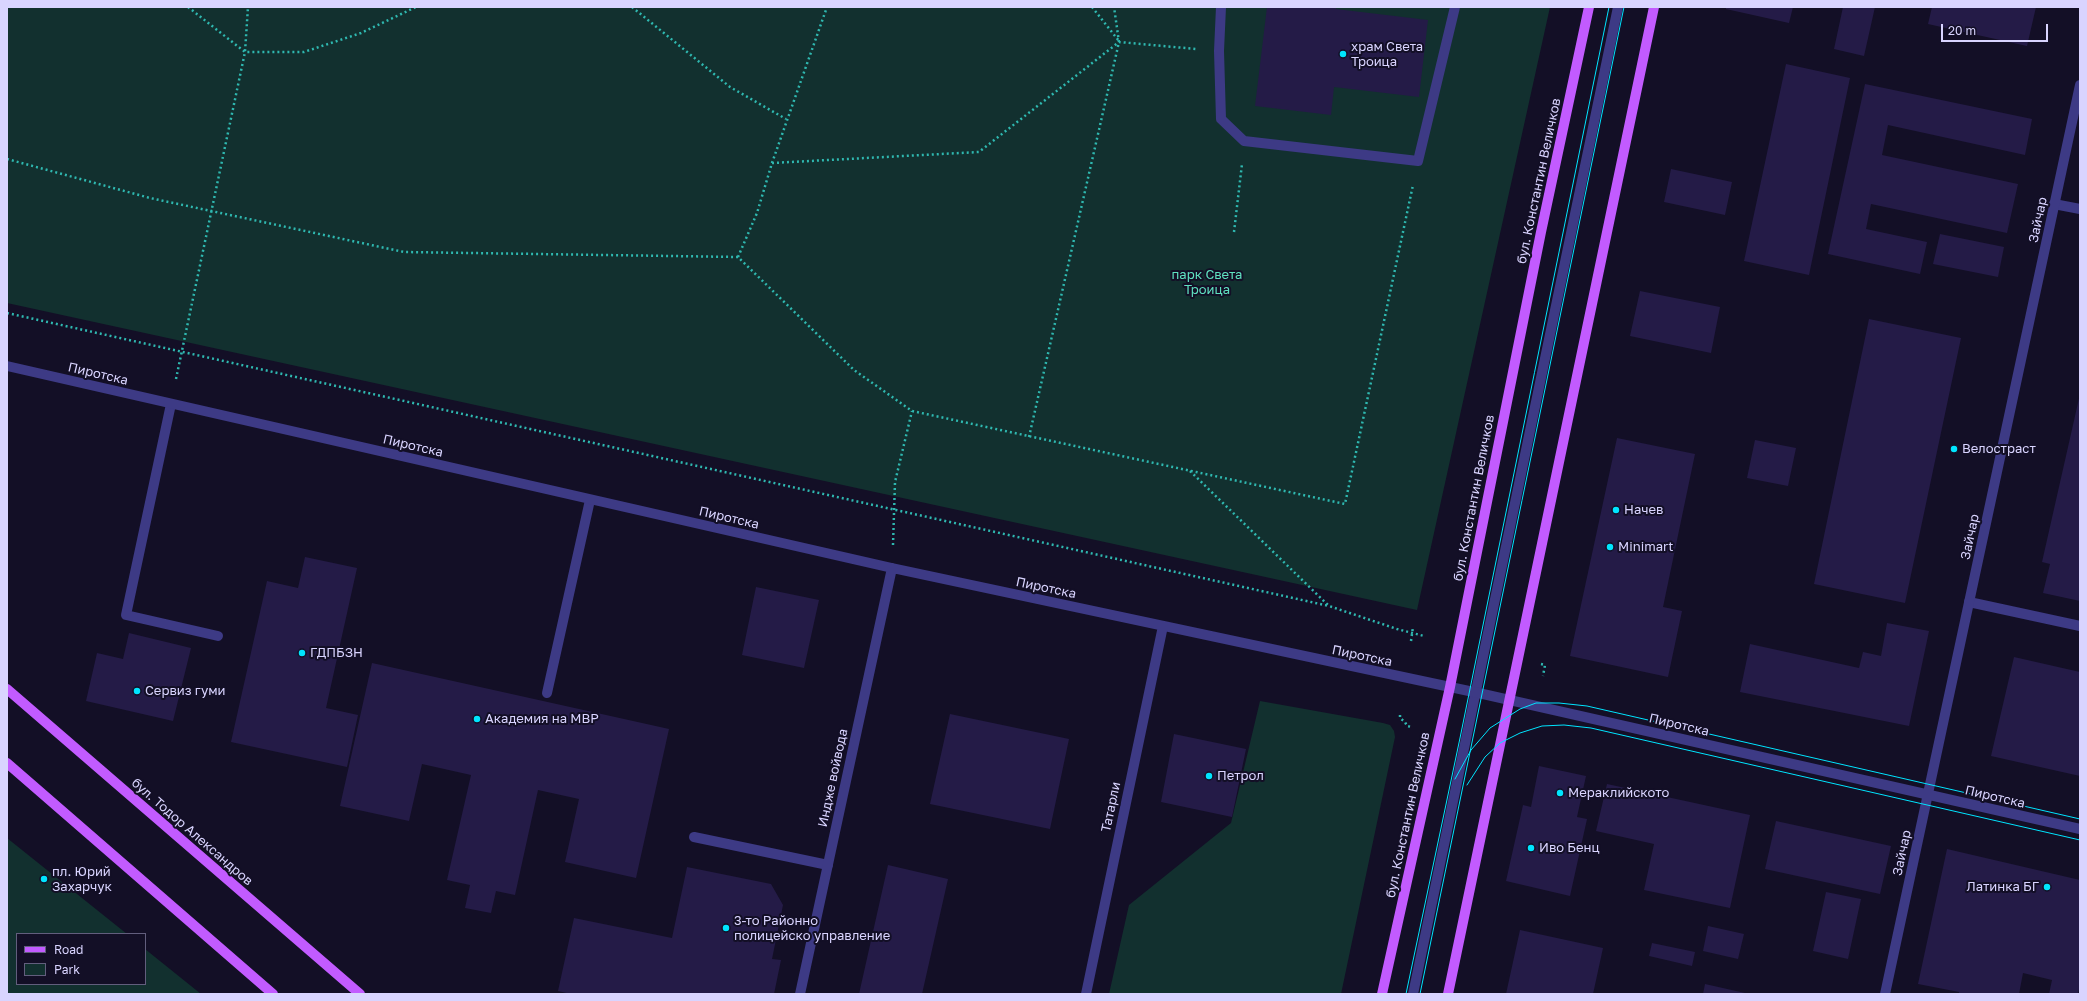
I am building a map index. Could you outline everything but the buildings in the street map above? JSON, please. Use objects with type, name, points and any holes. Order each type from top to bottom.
[{"type":"main road","name":"бул. Константин Величков","points":[[1382,994],[1450,687],[1541,232],[1589,7]]},
{"type":"main road","points":[[1448,994],[1654,7]]},
{"type":"main road","name":"бул. Тодор Александров","points":[[7,689],[360,994]]},
{"type":"main road","points":[[7,763],[273,994]]},
{"type":"street","points":[[1221,7],[1219,51],[1221,119],[1244,142],[1418,161],[1455,7]]},
{"type":"street","points":[[1413,994],[1618,7]]},
{"type":"street","name":"Зайчар","points":[[1885,994],[2080,85]]},
{"type":"street","points":[[2054,204],[2080,209]]},
{"type":"street","name":"Пиротска","points":[[7,366],[892,568],[1476,692],[2080,829]]},
{"type":"street","points":[[171,404],[126,615],[218,636]]},
{"type":"street","points":[[547,692],[590,500]]},
{"type":"street","name":"Индже войвода","points":[[800,994],[892,568]]},
{"type":"street","points":[[1969,602],[2080,626]]},
{"type":"street","name":"Татарли","points":[[1086,994],[1163,626]]},
{"type":"street","points":[[694,837],[828,865]]},
{"type":"path","points":[[188,7],[246,52],[304,52],[361,33],[416,7]]},
{"type":"path","points":[[171,404],[246,52],[248,7]]},
{"type":"path","points":[[632,7],[730,87],[786,120]]},
{"type":"path","points":[[738,257],[758,213],[786,120],[828,7]]},
{"type":"path","points":[[1092,7],[1119,42]]},
{"type":"path","points":[[1029,437],[1119,42],[1114,7]]},
{"type":"path","points":[[772,163],[979,152],[1119,42],[1219,51]]},
{"type":"path","points":[[1234,232],[1244,142]]},
{"type":"path","points":[[7,159],[150,198],[404,252],[738,257],[854,370],[912,411],[1345,504],[1418,161]]},
{"type":"path","points":[[7,313],[181,353],[1330,606],[1424,636]]},
{"type":"path","points":[[892,568],[896,482],[912,411]]},
{"type":"path","points":[[1190,471],[1330,606]]},
{"type":"path","points":[[1411,641],[1413,627]]},
{"type":"path","points":[[1400,714],[1400,718],[1407,726],[1412,727]]},
{"type":"green space","name":"парк Света Троица","points":[[7,7],[1550,7],[1417,610],[7,303]]},
{"type":"green space","points":[[1260,701],[1383,723],[1390,725],[1394,731],[1395,737],[1341,994],[1109,994],[1129,905],[1231,823]]},
{"type":"green space","name":"пл. Юрий Захарчук","points":[[7,838],[126,933],[16,933],[16,985],[146,985],[146,950],[201,994],[7,994]]},
{"type":"tram line","points":[[1406,994],[1460,738],[1609,7]]},
{"type":"tram line","points":[[1420,994],[1624,7]]},
{"type":"tram line","points":[[1455,779],[1471,750],[1490,728],[1520,709],[1536,703],[1559,703],[1587,706],[2080,819]]},
{"type":"tram line","points":[[1467,785],[1485,757],[1500,743],[1520,733],[1542,726],[1564,725],[1591,728],[2080,840]]},
{"type":"place","name":"храм Света Троица","points":[[1343,54]]},
{"type":"place","name":"Велостраст","points":[[1954,449]]},
{"type":"place","name":"Начев","points":[[1616,510]]},
{"type":"place","name":"Minimart","points":[[1610,547]]},
{"type":"place","name":"ГДПБЗН","points":[[302,653]]},
{"type":"place","name":"Сервиз гуми","points":[[137,691]]},
{"type":"place","name":"Академия на МВР","points":[[477,719]]},
{"type":"place","name":"Петрол","points":[[1209,776]]},
{"type":"place","name":"Мераклийското","points":[[1560,793]]},
{"type":"place","name":"Иво Бенц","points":[[1531,848]]},
{"type":"place","name":"пл. Юрий Захарчук","points":[[44,879]]},
{"type":"place","name":"Латинка БГ","points":[[2047,887]]},
{"type":"place","name":"3-то Районно полицейско управление","points":[[726,928]]}]
